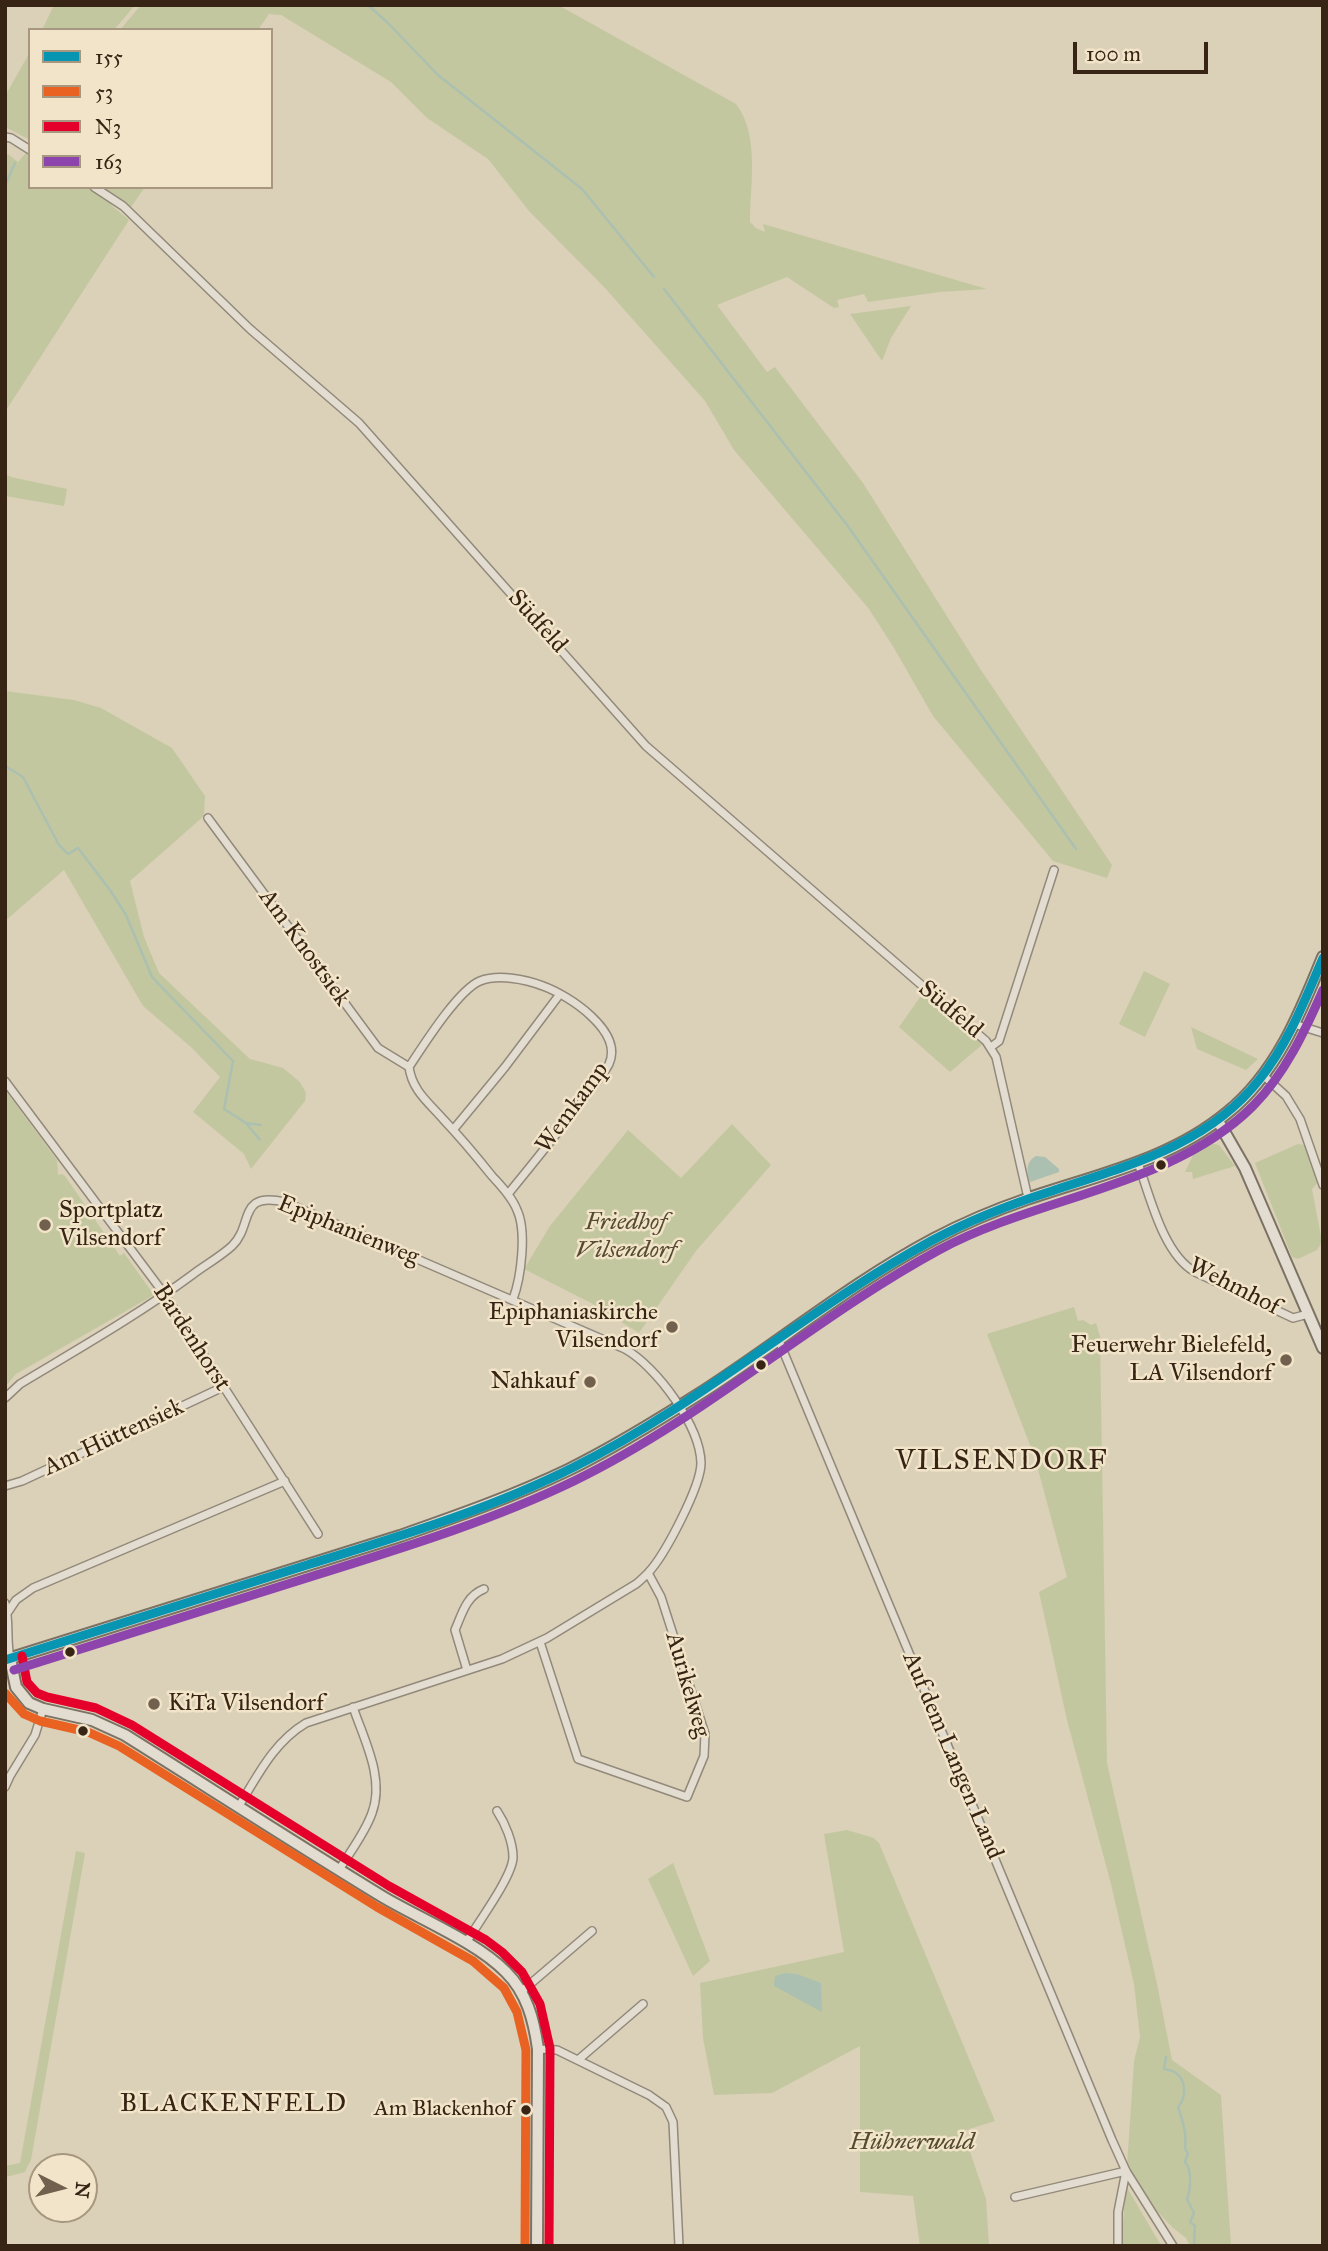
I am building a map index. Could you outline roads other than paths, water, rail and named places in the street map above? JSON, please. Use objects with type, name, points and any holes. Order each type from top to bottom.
[{"type":"main road","points":[[537,2246],[538,2049],[535,2026],[522,1991],[495,1961],[339,1870],[115,1730],[92,1720],[43,1709],[29,1703],[20,1694],[7,1659],[328,1559],[462,1514],[569,1469],[678,1406],[914,1250],[972,1220],[1028,1198],[1138,1163],[1174,1148],[1218,1121],[1264,1076],[1294,1024],[1323,957]]},
{"type":"main road","points":[[1218,1121],[1245,1168],[1323,1348]]},
{"type":"street","points":[[5,137],[28,149]]},
{"type":"street","name":"Südfeld","points":[[97,189],[124,206],[250,329],[359,423],[646,746],[991,1047],[1011,1116],[1028,1198]]},
{"type":"street","name":"Am Knostsiek","points":[[208,818],[378,1048],[409,1067]]},
{"type":"street","name":"Südfeld","points":[[991,1047],[999,1041],[1054,870]]},
{"type":"street","name":"Wemkamp","points":[[409,1067],[468,989],[479,982],[492,979],[529,981],[560,994],[587,1012],[601,1027],[610,1039],[612,1051],[609,1063],[508,1194]]},
{"type":"street","points":[[453,1130],[560,994]]},
{"type":"street","points":[[1294,1024],[1323,1034]]},
{"type":"street","points":[[409,1067],[410,1080],[415,1089],[508,1194],[517,1209],[522,1224],[520,1266],[513,1299]]},
{"type":"street","points":[[1264,1076],[1286,1096],[1300,1119],[1323,1185]]},
{"type":"street","name":"Bardenhorst","points":[[5,1082],[165,1295],[318,1534]]},
{"type":"street","name":"Wehmhof","points":[[1138,1163],[1165,1236],[1189,1269],[1293,1318],[1308,1314]]},
{"type":"street","name":"Epiphanienweg","points":[[5,1398],[20,1384],[165,1295],[234,1245],[252,1207],[261,1200],[285,1202],[635,1354],[650,1368],[678,1406],[695,1436],[701,1462],[699,1477],[684,1513],[648,1573]]},
{"type":"street","name":"Auf dem Langen Land","points":[[779,1341],[1126,2171],[1173,2246]]},
{"type":"street","name":"Am Hüttensiek","points":[[5,1486],[34,1476],[223,1387]]},
{"type":"street","points":[[8,1612],[16,1600],[33,1588],[285,1481]]},
{"type":"street","points":[[239,1807],[278,1745],[306,1723],[502,1659],[540,1642],[602,1606],[648,1573]]},
{"type":"street","name":"Aurikelweg","points":[[540,1642],[578,1759],[687,1797],[704,1756],[705,1734],[661,1597],[648,1573]]},
{"type":"street","points":[[467,1670],[455,1630],[468,1600],[484,1589]]},
{"type":"street","points":[[5,1603],[8,1612],[7,1659]]},
{"type":"street","points":[[339,1870],[371,1817],[377,1793],[375,1770],[354,1707]]},
{"type":"street","points":[[5,1787],[35,1735],[43,1709]]},
{"type":"street","points":[[466,1942],[512,1864],[512,1849],[503,1820],[497,1811]]},
{"type":"street","points":[[522,1991],[592,1931]]},
{"type":"street","points":[[578,2060],[643,2004]]},
{"type":"street","points":[[538,2049],[557,2050],[578,2060],[658,2100],[670,2113],[674,2130],[679,2246]]},
{"type":"street","points":[[1015,2197],[1126,2171],[1118,2212],[1118,2246]]},
{"type":"waterway","points":[[368,5],[438,75],[582,189],[654,277]]},
{"type":"waterway","points":[[5,186],[15,163]]},
{"type":"waterway","points":[[664,289],[847,525],[1076,849]]},
{"type":"waterway","points":[[5,766],[23,777],[59,845],[68,854],[78,848],[110,890],[126,915],[152,977],[233,1061],[224,1109],[246,1123],[261,1125]]},
{"type":"waterway","points":[[246,1123],[260,1140]]},
{"type":"waterway","points":[[1166,2057],[1164,2069],[1175,2072],[1184,2085],[1184,2094],[1178,2107],[1188,2153],[1185,2162],[1190,2180],[1187,2199],[1194,2213],[1190,2222],[1195,2226],[1194,2246]]},
{"type":"place","name":"Sportplatz Vilsendorf","points":[[45,1225]]},
{"type":"place","name":"Epiphaniaskirche Vilsendorf","points":[[672,1327]]},
{"type":"place","name":"Feuerwehr Bielefeld, LA Vilsendorf","points":[[1286,1360]]},
{"type":"place","name":"Nahkauf","points":[[590,1382]]},
{"type":"place","name":"KiTa Vilsendorf","points":[[154,1704]]},
{"type":"place","name":"Am Blackenhof","points":[[526,2110]]},
{"type":"district","name":"VILSENDORF","points":[[1002,1462]]},
{"type":"district","name":"BLACKENFELD","points":[[234,2105]]},
{"type":"park label","name":"Friedhof Vilsendorf","points":[[626,1237]]},
{"type":"park label","name":"Hühnerwald","points":[[912,2143]]}]
